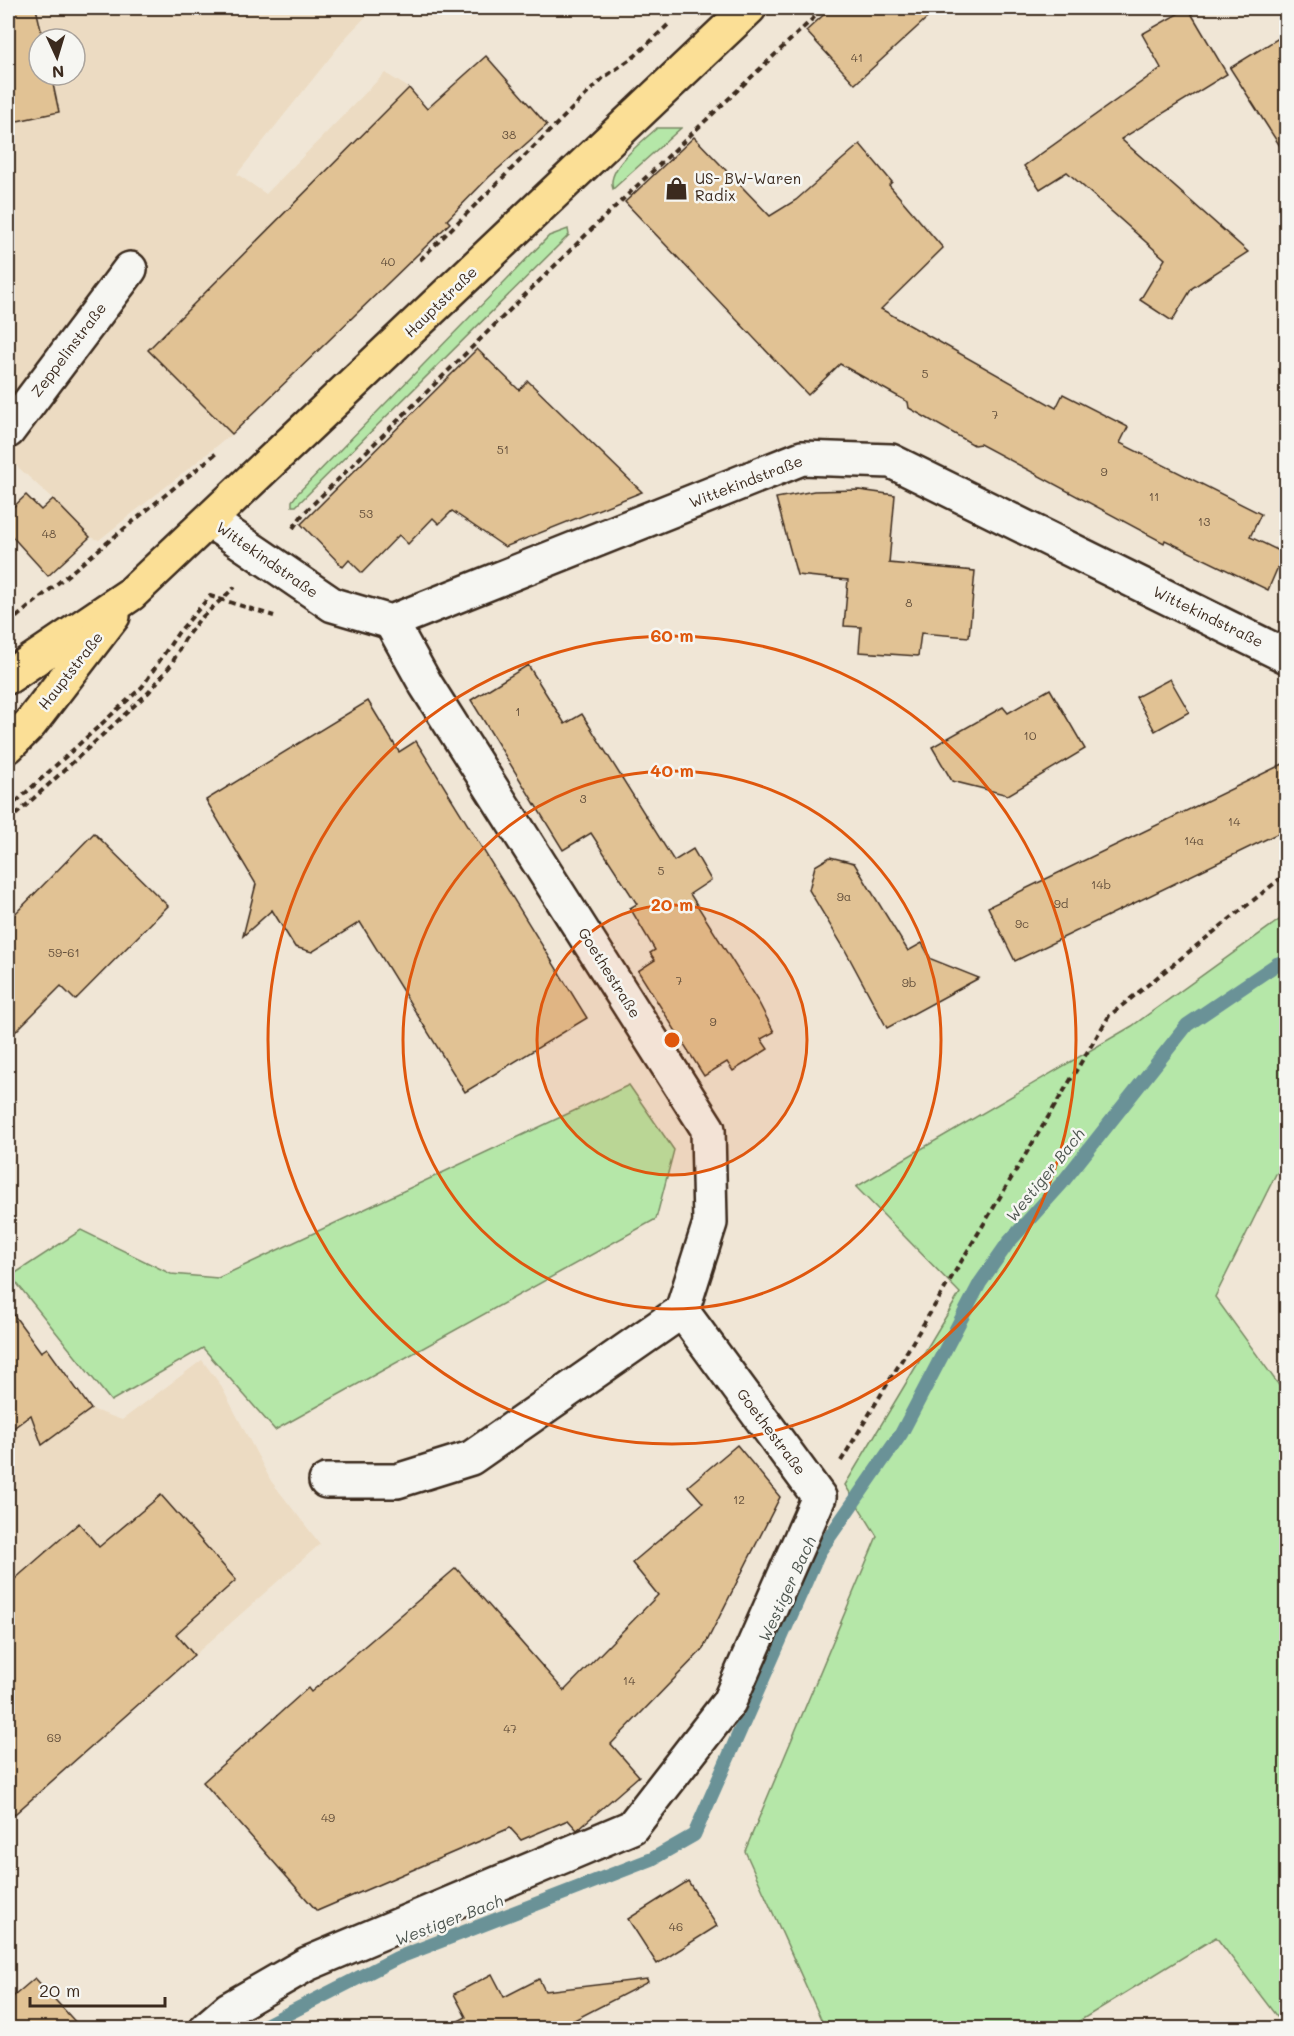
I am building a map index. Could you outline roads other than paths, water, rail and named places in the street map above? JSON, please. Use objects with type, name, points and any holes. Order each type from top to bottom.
[{"type":"main road","name":"Hauptstraße","points":[[8,677],[131,594],[749,8]]},
{"type":"main road","name":"Hauptstraße","points":[[8,746],[30,724],[131,594]]},
{"type":"street","name":"Zeppelinstraße","points":[[8,431],[130,269]]},
{"type":"street","name":"Wittekindstraße","points":[[210,521],[333,605],[391,622],[802,458],[891,461],[1287,656]]},
{"type":"street","name":"Goethestraße","points":[[207,2028],[230,2009],[308,1964],[632,1827],[729,1702],[819,1497],[681,1311],[710,1223],[708,1130],[426,685],[391,622]]},
{"type":"street","points":[[326,1481],[397,1481],[471,1458],[681,1311]]},
{"type":"waterway","name":"Westiger Bach","points":[[260,2028],[397,1958],[652,1859],[694,1835],[819,1552],[901,1434],[980,1283],[1008,1243],[1062,1183],[1187,1025],[1277,964],[1286,961]]},
{"type":"place","name":"US- BW-Waren Radix","points":[[677,188]]}]
